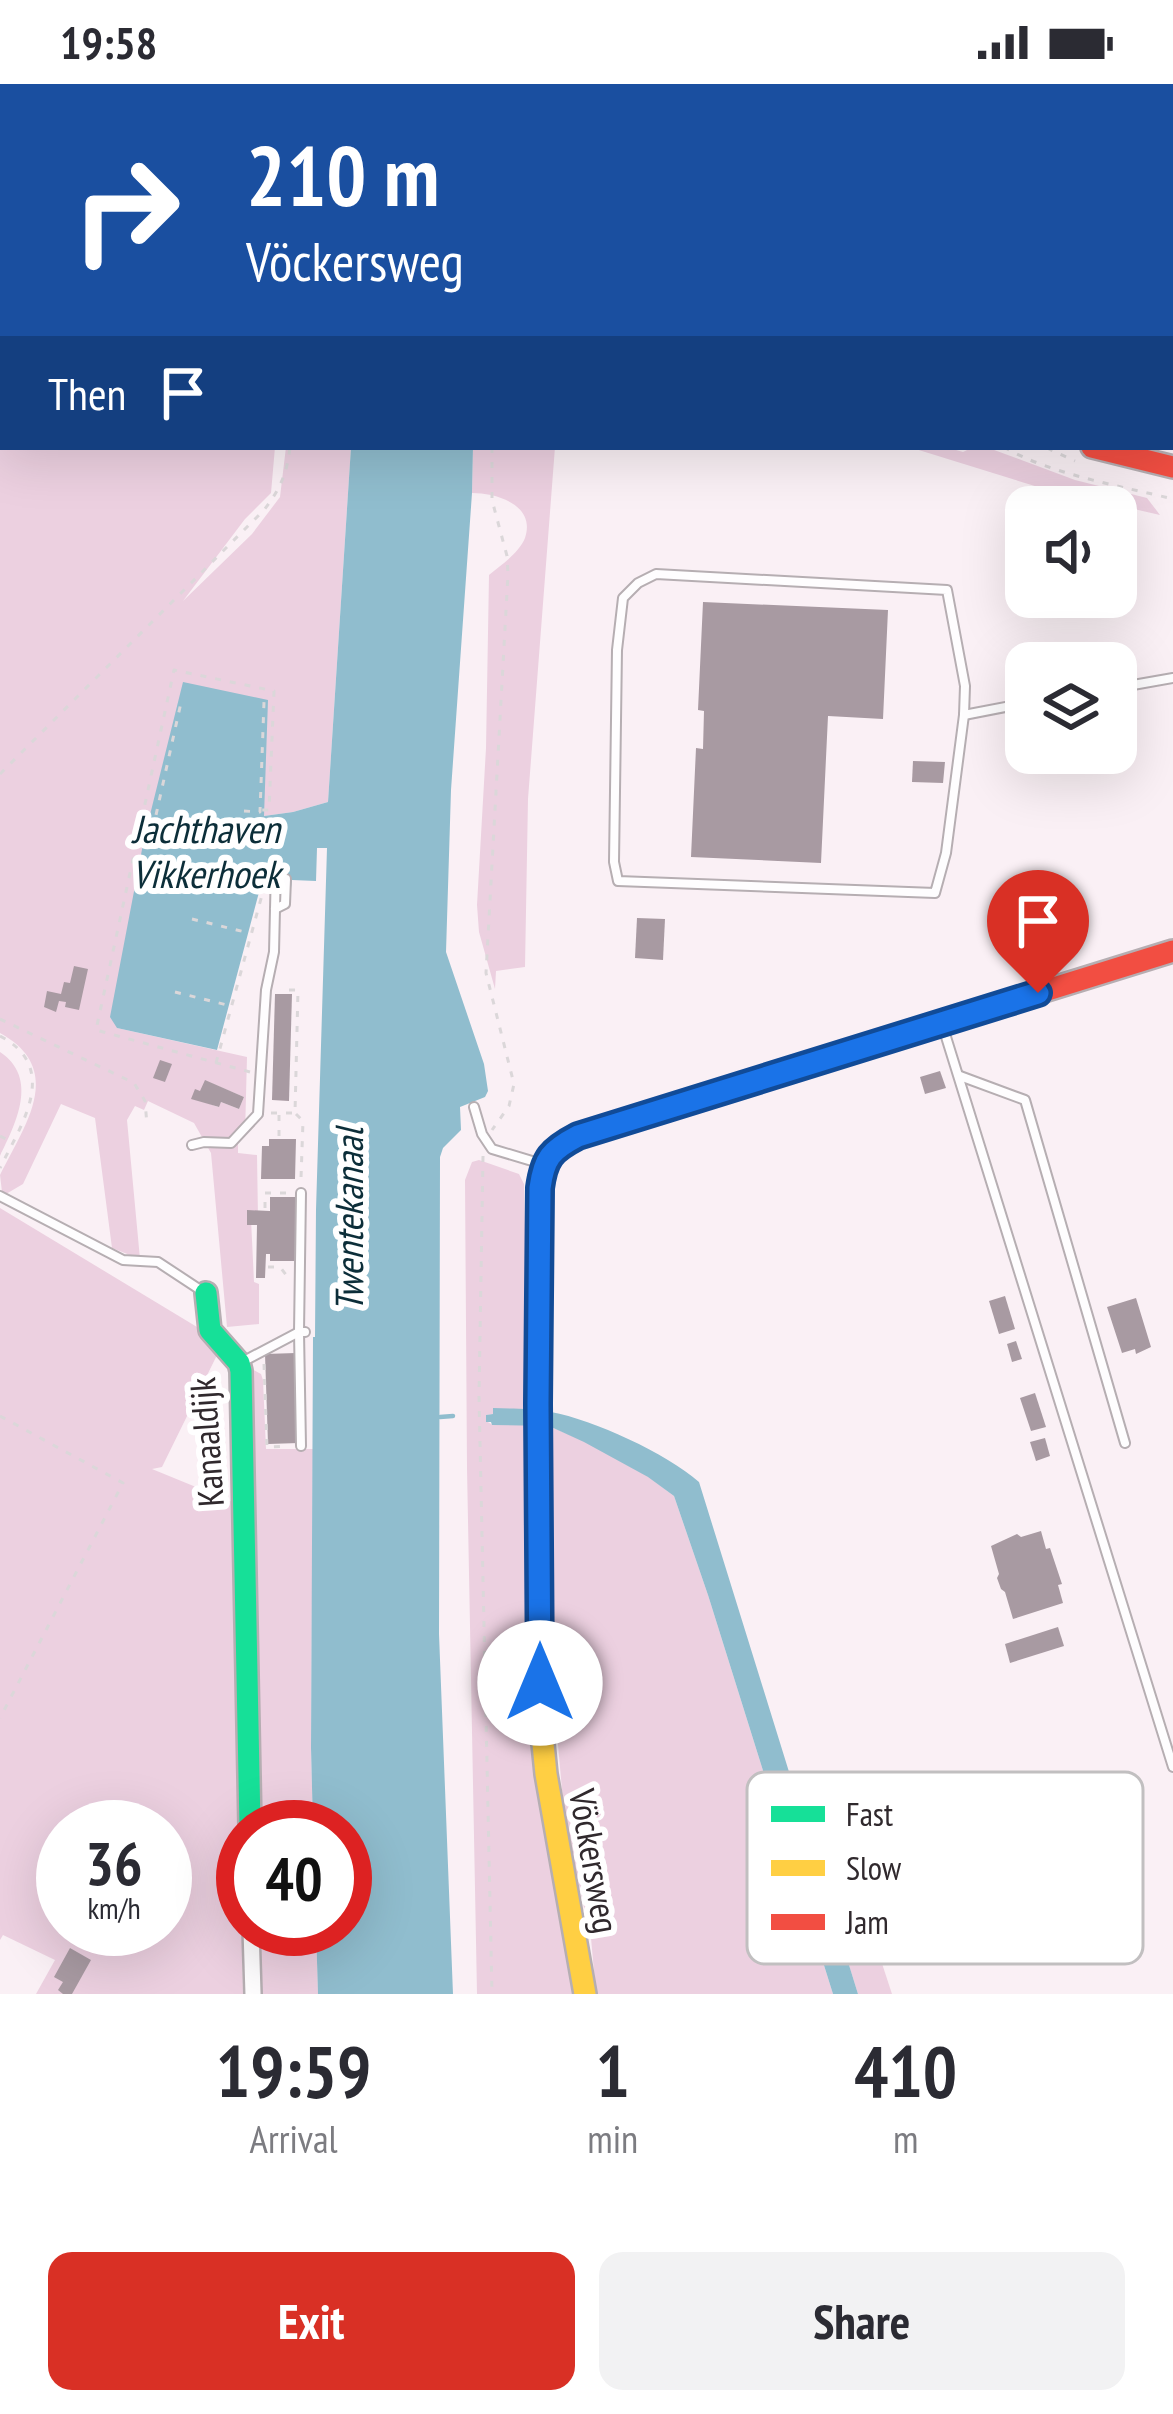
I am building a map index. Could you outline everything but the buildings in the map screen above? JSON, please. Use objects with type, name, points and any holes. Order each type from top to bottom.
[{"type":"street","points":[[1104,450],[1173,467]]},
{"type":"street","points":[[543,1165],[561,1144],[578,1136],[1173,951]]},
{"type":"street","name":"Vöckersweg","points":[[543,1165],[538,1404],[542,1734],[585,1994]]},
{"type":"street","name":"Kanaaldijk","points":[[206,1294],[210,1330],[241,1371],[249,1800]]},
{"type":"street","points":[[252,1956],[253,1994]]},
{"type":"lane","points":[[656,574],[947,590],[965,686],[964,715],[946,853],[934,892],[618,881],[614,862],[617,650],[623,598],[656,574]]},
{"type":"lane","points":[[1137,684],[1173,678]]},
{"type":"lane","points":[[964,715],[1005,708]]},
{"type":"lane","points":[[192,1145],[231,1143],[258,1114],[266,990],[274,952],[275,866]]},
{"type":"lane","points":[[275,909],[285,904],[286,879]]},
{"type":"lane","points":[[942,1022],[1173,1767]]},
{"type":"lane","points":[[959,1076],[1025,1100],[1125,1443]]},
{"type":"lane","points":[[474,1107],[487,1143],[500,1153],[543,1165]]},
{"type":"lane","points":[[301,1193],[302,1446]]},
{"type":"lane","name":"Kanaaldijk","points":[[0,1196],[123,1260],[158,1262],[206,1294]]},
{"type":"lane","points":[[239,1364],[302,1332]]},
{"type":"path","points":[[0,773],[264,510],[288,471],[290,450]]},
{"type":"path","points":[[492,450],[491,500],[508,574],[486,973],[514,1084],[481,1168],[479,1396],[492,1994]]},
{"type":"path","points":[[1010,450],[1073,474],[1173,499]]},
{"type":"path","points":[[244,811],[268,810],[274,691],[174,670],[96,1030],[260,1075]]},
{"type":"path","points":[[139,830],[152,833],[182,698]]},
{"type":"path","points":[[260,810],[264,702]]},
{"type":"path","points":[[161,724],[176,728]]},
{"type":"path","points":[[262,760],[271,761]]},
{"type":"path","points":[[152,771],[165,773]]},
{"type":"path","points":[[213,867],[266,880],[217,1064]]},
{"type":"path","points":[[193,920],[250,934]]},
{"type":"path","points":[[266,990],[298,990],[295,1113]]},
{"type":"path","points":[[175,992],[231,1006]]},
{"type":"path","points":[[0,1019],[134,1083],[145,1101],[147,1125]]},
{"type":"path","points":[[0,1036],[20,1051],[32,1075],[31,1104],[0,1168]]},
{"type":"path","points":[[279,1136],[280,1113]]},
{"type":"path","points":[[258,1114],[295,1113],[303,1121],[301,1178]]},
{"type":"path","points":[[0,1136],[13,1142]]},
{"type":"path","points":[[265,1208],[265,1193],[301,1193]]},
{"type":"path","points":[[268,1267],[280,1267],[288,1278],[299,1277]]},
{"type":"path","points":[[263,1351],[266,1447],[302,1446]]},
{"type":"path","points":[[0,1416],[123,1484],[0,1718]]},
{"type":"shaded area","points":[[0,450],[275,450],[271,493],[245,519],[183,601],[252,534],[280,497],[286,450],[351,450],[328,802],[264,816],[117,1028],[247,1057],[245,1135],[238,1141],[238,1153],[257,1155],[258,1218],[251,1219],[259,1324],[227,1327],[211,1153],[194,1123],[148,1101],[144,1110],[135,1106],[127,1120],[140,1259],[112,1248],[95,1118],[61,1104],[23,1184],[2,1192],[0,1175],[28,1118],[36,1081],[32,1064],[20,1048],[0,1033]],"holes":[[[206,1081],[244,1097],[239,1109],[202,1101]]]},
{"type":"shaded area","points":[[473,450],[555,450],[528,799],[525,967],[496,971],[495,989],[479,932],[477,905],[489,575],[519,549],[527,527],[520,509],[512,503],[472,493]]},
{"type":"shaded area","points":[[919,450],[994,450],[1099,486],[1035,486]]},
{"type":"shaded area","points":[[1137,496],[1147,498],[1160,515],[1137,510]]},
{"type":"shaded area","points":[[0,1052],[19,1075],[21,1101],[0,1156]]},
{"type":"shaded area","points":[[479,1160],[519,1174],[524,1184],[529,1409],[486,1415],[486,1421],[529,1425],[533,1708],[578,1994],[477,1994],[465,1180],[472,1162]]},
{"type":"shaded area","points":[[0,1208],[202,1330],[218,1353],[162,1467],[152,1469],[235,1503],[240,1800],[216,1800],[216,1956],[242,1956],[243,1994],[36,1994],[55,1960],[47,1956],[192,1956],[192,1800],[36,1800],[36,1951],[3,1935],[0,1940]]},
{"type":"shaded area","points":[[248,1367],[263,1380],[266,1449],[313,1449],[312,1800],[256,1800]]},
{"type":"shaded area","points":[[549,1426],[649,1477],[674,1496],[763,1772],[747,1772],[747,1964],[824,1964],[833,1994],[596,1994],[591,1938],[565,1824],[556,1722]]},
{"type":"shaded area","points":[[259,1956],[317,1956],[318,1994],[260,1994]]},
{"type":"shaded area","points":[[849,1964],[882,1964],[892,1994],[858,1994]]},
{"type":"water","points":[[351,450],[473,450],[451,790],[446,952],[484,1064],[488,1091],[485,1097],[460,1107],[461,1130],[440,1157],[439,1634],[453,1994],[318,1994],[317,1956],[372,1956],[372,1800],[312,1800],[313,1337],[327,848],[317,848],[316,881],[292,880],[291,888],[281,888],[282,864],[266,866],[217,1050],[117,1028],[110,1017],[144,839],[183,682],[268,700],[264,816],[328,802]]},
{"type":"water","points":[[493,1408],[544,1411],[588,1422],[649,1449],[699,1482],[789,1772],[763,1772],[674,1496],[648,1477],[549,1426],[492,1425],[486,1422],[486,1415],[493,1414]]},
{"type":"water","points":[[824,1964],[849,1964],[858,1994],[833,1994]]},
{"type":"waterway","points":[[440,1417],[453,1416]]},
{"type":"traffic: fast","points":[[539,1482],[540,1188],[552,1157],[578,1136],[899,1036]]},
{"type":"traffic: fast","points":[[206,1293],[210,1330],[241,1371],[249,1800]]},
{"type":"traffic: slow","points":[[539,1482],[542,1734],[585,1994]]},
{"type":"traffic: jam","points":[[1104,450],[1173,467]]},
{"type":"traffic: jam","points":[[899,1036],[1173,951]]},
{"type":"route","points":[[540,1683],[538,1404],[543,1165],[561,1144],[578,1136],[1038,993]]},
{"type":"water label","name":"Jachthaven Vikkerhoek","points":[[206,850]]},
{"type":"water label","name":"Twentekanaal","points":[[348,1220]]}]
